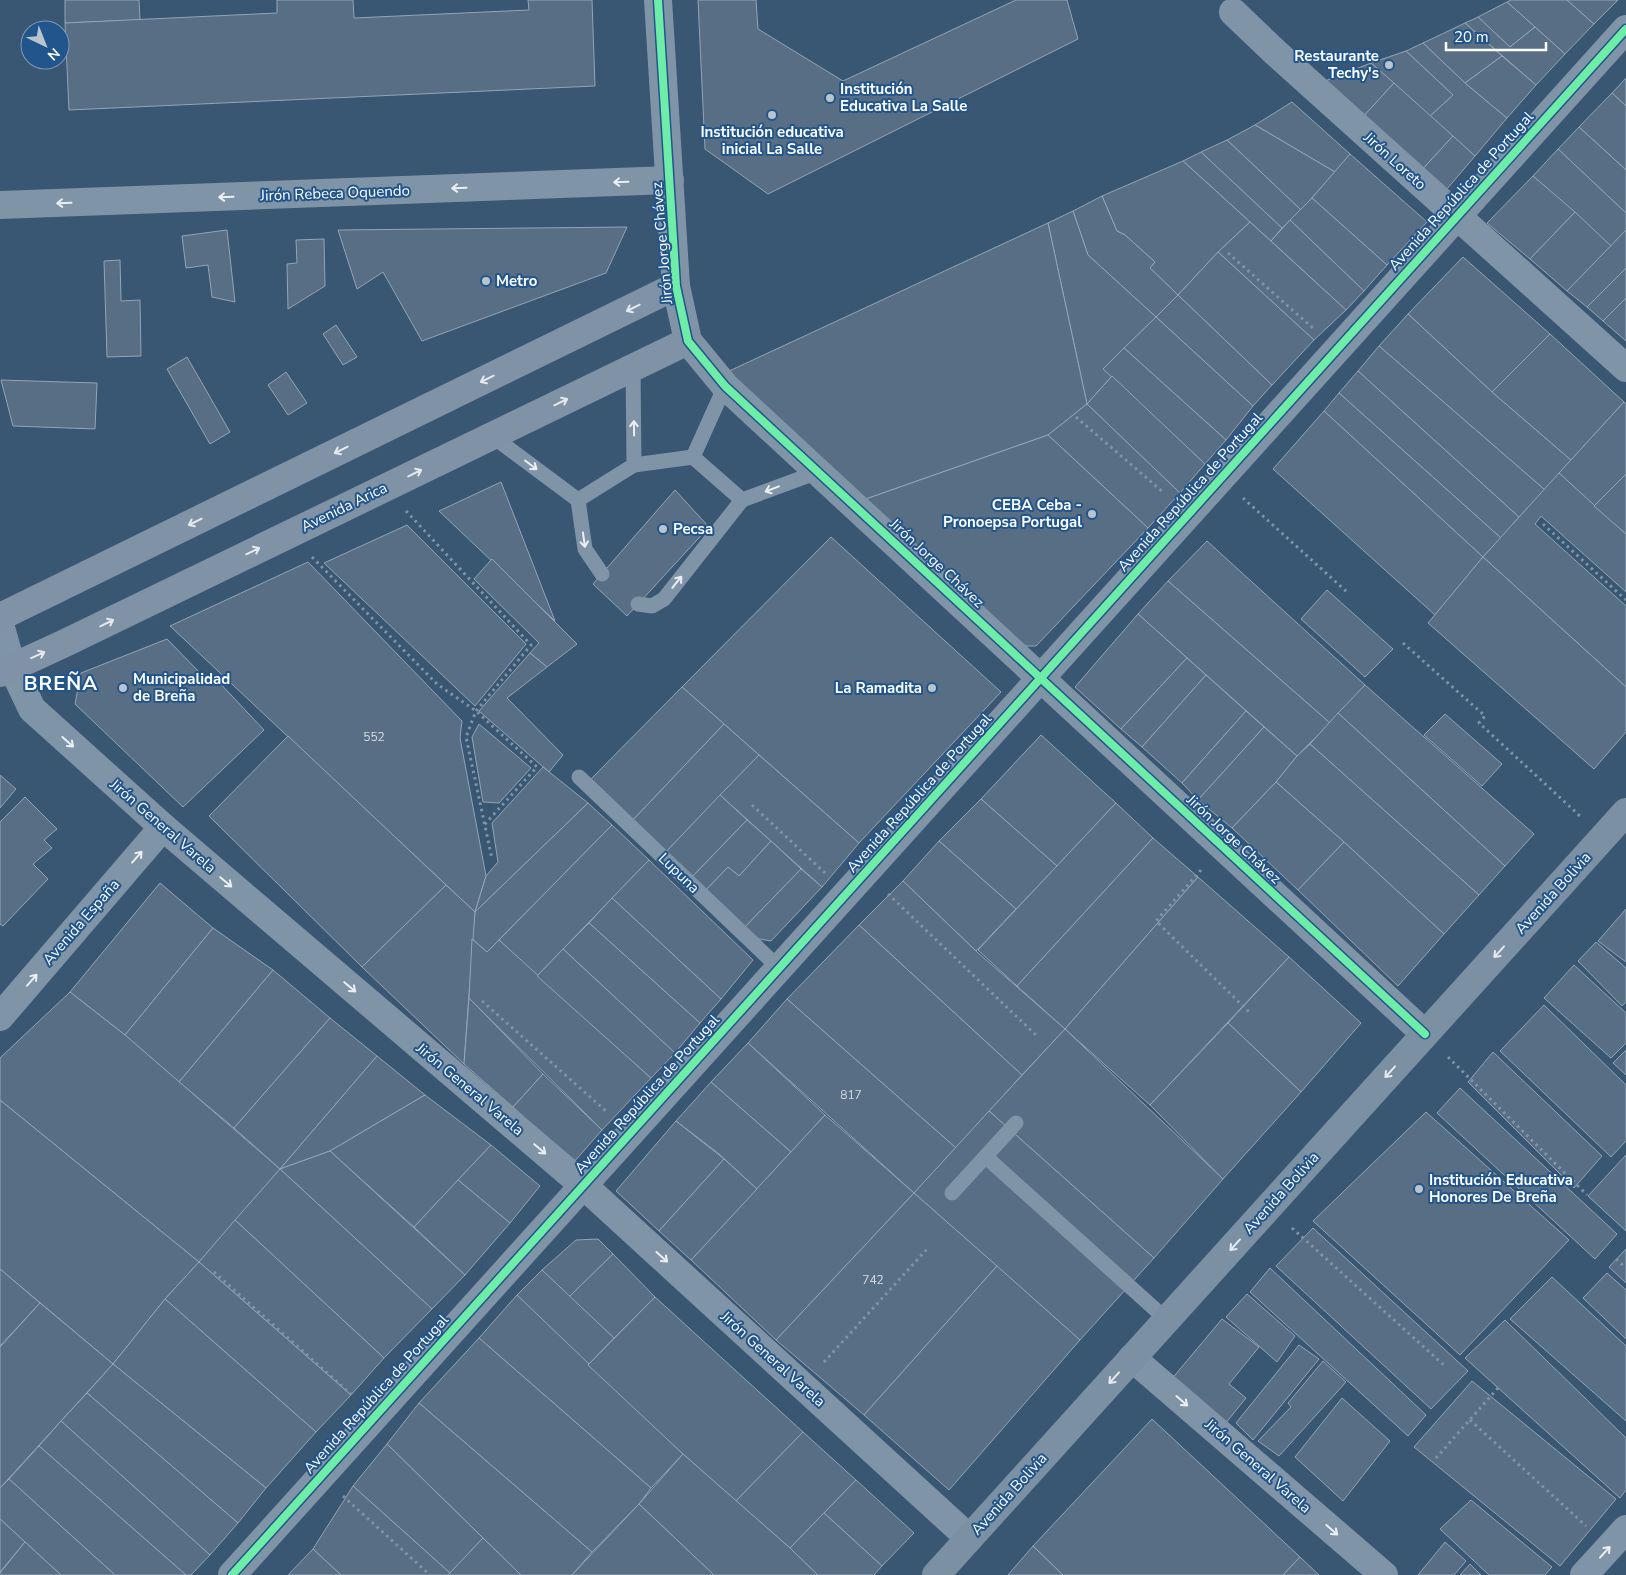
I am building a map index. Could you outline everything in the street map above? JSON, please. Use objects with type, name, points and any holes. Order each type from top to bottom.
[{"type":"main road","points":[[0,617],[676,286]]},
{"type":"main road","name":"Avenida Arica","points":[[6,670],[688,342]]},
{"type":"main road","name":"Avenida Bolivia","points":[[936,1575],[1625,814]]},
{"type":"street","name":"Jirón Jorge Chávez","points":[[658,0],[676,286],[688,342],[725,386],[1425,1034]]},
{"type":"street","name":"Jirón Loreto","points":[[1233,12],[1457,217],[1626,368]]},
{"type":"street","name":"Avenida República de Portugal","points":[[232,1575],[1626,29]]},
{"type":"street","name":"Jirón Rebeca Oquendo","points":[[0,205],[670,180]]},
{"type":"street","name":"Jirón General Varela","points":[[0,624],[6,670],[32,709],[163,827],[583,1186],[969,1538]]},
{"type":"street","name":"Avenida España","points":[[0,1017],[163,827]]},
{"type":"street","name":"Jirón General Varela","points":[[1132,1358],[1384,1575]]},
{"type":"street","points":[[1584,1575],[1617,1538]]},
{"type":"lane","points":[[633,368],[634,465]]},
{"type":"lane","points":[[693,457],[725,386]]},
{"type":"lane","points":[[492,436],[578,500],[585,549],[602,574]]},
{"type":"lane","points":[[578,500],[634,465],[693,457],[742,500]]},
{"type":"lane","points":[[638,604],[652,606],[664,599],[742,500],[818,472]]},
{"type":"lane","name":"Lupuna","points":[[579,777],[779,968]]},
{"type":"lane","points":[[952,1194],[1016,1123]]},
{"type":"lane","points":[[986,1157],[1167,1320]]},
{"type":"path","points":[[1228,253],[1337,349]]},
{"type":"path","points":[[1076,417],[1189,514]]},
{"type":"path","points":[[1221,478],[1346,592]]},
{"type":"path","points":[[384,488],[532,645],[476,711],[466,737],[492,858]]},
{"type":"path","points":[[1543,524],[1626,600]]},
{"type":"path","points":[[289,534],[437,684],[476,711],[537,767],[484,825]]},
{"type":"path","points":[[1403,643],[1485,716],[1479,724],[1604,837]]},
{"type":"path","points":[[752,805],[846,893]]},
{"type":"path","points":[[1222,846],[1156,921],[1251,1014]]},
{"type":"path","points":[[865,873],[1036,1035]]},
{"type":"path","points":[[482,1002],[630,1133]]},
{"type":"path","points":[[1425,1034],[1587,1195]]},
{"type":"path","points":[[1269,1207],[1446,1367]]},
{"type":"path","points":[[802,1386],[928,1248]]},
{"type":"path","points":[[1616,1259],[1626,1268]]},
{"type":"path","points":[[214,1272],[375,1416]]},
{"type":"path","points":[[1436,1458],[1498,1388]]},
{"type":"path","points":[[1470,1420],[1617,1538]]},
{"type":"path","points":[[321,1476],[430,1575]]},
{"type":"building","points":[[65,0],[139,0],[140,20],[70,23],[70,20],[65,20]]},
{"type":"building","points":[[277,0],[353,0],[354,18],[529,10],[528,0],[592,0],[595,86],[69,110],[67,70],[70,70],[70,23],[277,13]]},
{"type":"building","name":"Institución Educativa La Salle","points":[[698,0],[756,0],[758,29],[843,81],[1016,0],[1067,0],[1078,39],[768,194],[705,149]]},
{"type":"building","points":[[1511,0],[1567,0],[1594,24],[1565,54],[1507,2]]},
{"type":"building","points":[[1567,0],[1618,0],[1594,24]]},
{"type":"building","points":[[1507,2],[1535,27],[1510,47],[1478,17]]},
{"type":"building","points":[[1478,17],[1510,47],[1535,27],[1565,54],[1536,85],[1465,23]]},
{"type":"building","points":[[1465,23],[1502,56],[1465,83],[1423,43]]},
{"type":"building","points":[[1423,43],[1465,83],[1507,118],[1475,156],[1430,116],[1453,95],[1406,51]]},
{"type":"building","points":[[1406,51],[1453,95],[1430,116],[1371,63]]},
{"type":"building","points":[[1502,56],[1536,85],[1507,118],[1465,83]]},
{"type":"building","points":[[1371,63],[1394,83],[1360,120],[1320,83]]},
{"type":"building","points":[[1626,78],[1626,106],[1612,93]]},
{"type":"building","points":[[1394,83],[1453,136],[1418,174],[1360,120]]},
{"type":"building","points":[[1612,93],[1626,106],[1626,170],[1579,127]]},
{"type":"building","points":[[1292,102],[1350,154],[1335,172],[1255,125]]},
{"type":"building","points":[[1255,125],[1335,172],[1301,210],[1227,140]]},
{"type":"building","points":[[1579,127],[1626,170],[1626,213],[1558,149]]},
{"type":"building","points":[[1453,136],[1475,156],[1441,196],[1418,174]]},
{"type":"building","points":[[1227,140],[1301,210],[1282,228],[1201,152]]},
{"type":"building","points":[[1558,149],[1626,213],[1626,230],[1611,246],[1533,176]]},
{"type":"building","points":[[1201,152],[1282,228],[1271,241],[1183,161]]},
{"type":"building","points":[[1350,154],[1427,222],[1387,265],[1312,198]]},
{"type":"building","points":[[1183,161],[1250,222],[1218,252],[1178,295],[1150,268],[1155,262],[1125,235],[1117,231],[1102,196]]},
{"type":"building","points":[[1533,176],[1575,212],[1530,259],[1487,223]]},
{"type":"building","points":[[1102,196],[1117,231],[1125,235],[1155,262],[1150,268],[1178,295],[1156,317],[1088,255],[1073,211]]},
{"type":"building","points":[[1312,198],[1387,265],[1364,291],[1290,220]]},
{"type":"building","points":[[1073,211],[1088,255],[1156,317],[1103,369],[1112,376],[1087,404],[1048,223]]},
{"type":"building","points":[[1575,212],[1611,246],[1567,291],[1530,259]]},
{"type":"building","points":[[1290,220],[1364,291],[1346,310],[1271,241]]},
{"type":"building","points":[[1250,222],[1346,310],[1314,340],[1218,252]]},
{"type":"building","points":[[1048,223],[1087,404],[1048,435],[863,500],[727,372]]},
{"type":"building","name":"Metro","points":[[627,227],[606,273],[422,341],[383,272],[357,289],[338,230]]},
{"type":"building","points":[[227,230],[235,302],[212,297],[208,265],[186,268],[182,236]]},
{"type":"building","points":[[1626,230],[1626,268],[1587,307],[1567,291]]},
{"type":"building","points":[[324,239],[325,286],[288,309],[287,264],[297,263],[296,240]]},
{"type":"building","points":[[1218,252],[1314,340],[1272,385],[1178,295]]},
{"type":"building","points":[[1463,257],[1550,334],[1492,392],[1408,314]]},
{"type":"building","points":[[120,260],[121,301],[140,300],[141,356],[107,357],[104,261]]},
{"type":"building","points":[[1626,268],[1626,298],[1603,321],[1587,307]]},
{"type":"building","points":[[1178,295],[1272,385],[1253,406],[1156,317]]},
{"type":"building","points":[[1626,298],[1626,341],[1603,321]]},
{"type":"building","points":[[1408,314],[1492,392],[1571,460],[1545,490],[1379,346]]},
{"type":"building","points":[[1156,317],[1253,406],[1226,440],[1124,348]]},
{"type":"building","points":[[336,325],[357,357],[343,365],[323,334]]},
{"type":"building","points":[[1550,334],[1624,402],[1571,460],[1492,392]]},
{"type":"building","points":[[1379,346],[1545,490],[1519,517],[1358,371]]},
{"type":"building","points":[[1124,348],[1226,440],[1205,464],[1103,369]]},
{"type":"building","points":[[187,357],[230,432],[210,444],[167,369]]},
{"type":"building","points":[[1358,371],[1519,517],[1501,538],[1339,393]]},
{"type":"building","points":[[286,372],[307,403],[288,415],[268,385]]},
{"type":"building","points":[[1112,376],[1205,464],[1180,493],[1087,404]]},
{"type":"building","points":[[1,380],[97,383],[95,429],[13,426]]},
{"type":"building","points":[[1339,393],[1501,538],[1483,557],[1324,411]]},
{"type":"building","points":[[1624,402],[1626,404],[1626,474],[1594,506],[1559,473]]},
{"type":"building","points":[[1087,404],[1180,493],[1148,528],[1048,435]]},
{"type":"building","points":[[1324,411],[1483,557],[1435,615],[1273,469]]},
{"type":"building","points":[[1048,435],[1148,528],[1036,646],[1020,646],[863,500]]},
{"type":"building","points":[[1559,473],[1626,534],[1626,592],[1541,516],[1535,524],[1626,606],[1626,687],[1483,557]]},
{"type":"building","points":[[1626,474],[1626,534],[1594,506]]},
{"type":"building","points":[[501,482],[555,621],[439,511]]},
{"type":"building","points":[[675,490],[709,527],[627,616],[593,584]]},
{"type":"building","points":[[407,525],[526,644],[475,706],[324,563]]},
{"type":"building","points":[[831,537],[1001,692],[859,843],[682,687]]},
{"type":"building","points":[[1207,541],[1365,685],[1330,723],[1168,581]]},
{"type":"building","points":[[1483,557],[1626,687],[1626,732],[1594,769],[1428,623]]},
{"type":"building","points":[[492,559],[577,644],[547,667],[530,653],[539,643],[474,579]]},
{"type":"building","points":[[308,562],[462,721],[460,738],[486,876],[475,912],[170,626]]},
{"type":"building","points":[[1168,581],[1330,723],[1297,756],[1138,614]]},
{"type":"building","points":[[1327,590],[1393,649],[1365,677],[1301,619]]},
{"type":"building","points":[[1138,614],[1187,658],[1121,729],[1075,687]]},
{"type":"building","points":[[167,639],[203,676],[215,678],[264,730],[183,807],[75,704],[81,673]]},
{"type":"building","points":[[530,653],[547,667],[507,698],[563,755],[549,772],[479,711]]},
{"type":"building","points":[[1187,658],[1206,675],[1142,747],[1121,729]]},
{"type":"building","points":[[1206,675],[1246,711],[1182,783],[1142,747]]},
{"type":"building","points":[[1365,685],[1534,834],[1505,866],[1338,713]]},
{"type":"building","points":[[682,687],[724,724],[631,822],[591,779]]},
{"type":"building","points":[[1246,711],[1264,727],[1198,800],[1182,783]]},
{"type":"building","points":[[1338,713],[1505,866],[1479,895],[1310,744]]},
{"type":"building","points":[[1445,714],[1502,764],[1482,786],[1424,735]]},
{"type":"building","points":[[479,724],[531,768],[499,803],[483,802],[472,737]]},
{"type":"building","points":[[724,724],[759,755],[664,854],[631,822]]},
{"type":"building","points":[[1264,727],[1297,756],[1276,782],[1232,828],[1198,800]]},
{"type":"building","points":[[1041,735],[1116,803],[1057,866],[981,799]]},
{"type":"building","points":[[288,736],[446,885],[362,967],[209,816]]},
{"type":"building","points":[[1310,744],[1479,895],[1444,934],[1276,782],[1297,756]]},
{"type":"building","points":[[759,755],[859,843],[822,887],[720,795]]},
{"type":"building","points":[[543,767],[588,803],[475,912],[486,876],[498,862],[492,823]]},
{"type":"building","points":[[0,775],[16,789],[0,808]]},
{"type":"building","points":[[1276,782],[1344,842],[1298,890],[1232,828]]},
{"type":"building","points":[[720,795],[747,820],[691,878],[664,854]]},
{"type":"building","points":[[25,797],[57,829],[44,840],[52,848],[33,864],[48,879],[3,926],[0,924],[0,822]]},
{"type":"building","points":[[981,799],[1057,866],[1016,909],[939,841]]},
{"type":"building","points":[[588,803],[612,825],[487,952],[472,939],[475,912]]},
{"type":"building","points":[[1116,803],[1153,838],[1017,986],[978,950]]},
{"type":"building","points":[[747,820],[771,841],[739,876],[728,867],[705,891],[691,878]]},
{"type":"building","points":[[612,825],[649,860],[537,976],[499,940]]},
{"type":"building","points":[[1153,838],[1198,877],[1065,1029],[1017,986]]},
{"type":"building","points":[[771,841],[801,869],[743,929],[705,891],[728,867],[739,876]]},
{"type":"building","points":[[939,841],[1016,909],[976,951],[903,881]]},
{"type":"building","points":[[1344,842],[1444,934],[1398,986],[1298,890]]},
{"type":"building","points":[[649,860],[753,960],[721,999],[612,898]]},
{"type":"building","points":[[801,869],[822,887],[771,941],[753,938],[743,929]]},
{"type":"building","points":[[1198,877],[1289,957],[1150,1105],[1065,1029]]},
{"type":"building","points":[[903,881],[976,951],[1065,1029],[1022,1075],[859,925]]},
{"type":"building","points":[[160,883],[213,928],[125,1035],[70,992]]},
{"type":"building","points":[[446,885],[475,912],[464,1064],[362,967]]},
{"type":"building","points":[[612,898],[721,999],[700,1023],[589,923]]},
{"type":"building","points":[[1626,909],[1626,962],[1598,941]]},
{"type":"building","points":[[589,923],[700,1023],[675,1053],[563,949]]},
{"type":"building","points":[[859,925],[1022,1075],[956,1148],[787,999]]},
{"type":"building","points":[[213,928],[273,970],[179,1082],[125,1035]]},
{"type":"building","points":[[472,939],[487,952],[499,940],[651,1078],[602,1130],[469,998]]},
{"type":"building","points":[[1596,942],[1626,968],[1626,1002],[1622,1006],[1578,961]]},
{"type":"building","points":[[563,949],[675,1053],[651,1078],[537,976]]},
{"type":"building","points":[[1289,957],[1361,1023],[1301,1092],[1228,1023]]},
{"type":"building","points":[[1574,965],[1626,1013],[1626,1043],[1611,1058],[1544,998]]},
{"type":"building","points":[[273,970],[330,1018],[234,1128],[179,1082]]},
{"type":"building","points":[[70,992],[125,1035],[280,1169],[199,1262],[0,1100],[0,1058]]},
{"type":"building","points":[[469,998],[543,1074],[513,1107],[464,1064]]},
{"type":"building","points":[[787,999],[956,1148],[914,1193],[748,1043]]},
{"type":"building","points":[[1544,1005],[1626,1085],[1626,1141],[1611,1157],[1500,1051]]},
{"type":"building","points":[[330,1018],[377,1056],[280,1169],[234,1128]]},
{"type":"building","points":[[1228,1023],[1301,1092],[1223,1179],[1150,1105]]},
{"type":"building","points":[[1065,1029],[1223,1179],[1154,1258],[989,1111]]},
{"type":"building","points":[[748,1043],[825,1115],[791,1152],[711,1082]]},
{"type":"building","points":[[1626,1050],[1626,1075],[1613,1063]]},
{"type":"building","points":[[1493,1052],[1602,1156],[1574,1188],[1468,1082]]},
{"type":"building","points":[[377,1056],[425,1095],[330,1151],[280,1169]]},
{"type":"building","points":[[543,1074],[602,1130],[573,1163],[513,1107]]},
{"type":"building","points":[[711,1082],[791,1152],[757,1189],[718,1153],[676,1121]]},
{"type":"building","points":[[1460,1088],[1617,1234],[1595,1259],[1437,1113]]},
{"type":"building","points":[[425,1095],[491,1145],[414,1227],[330,1151]]},
{"type":"building","points":[[0,1100],[199,1262],[165,1299],[113,1364],[0,1269]]},
{"type":"building","points":[[989,1111],[1154,1258],[1080,1340],[914,1193]]},
{"type":"building","points":[[1426,1112],[1569,1240],[1460,1355],[1313,1221]]},
{"type":"building","points":[[825,1115],[914,1193],[776,1340],[691,1260]]},
{"type":"building","points":[[676,1121],[724,1159],[659,1231],[616,1191]]},
{"type":"building","points":[[491,1145],[540,1186],[510,1223],[458,1180]]},
{"type":"building","points":[[330,1151],[465,1275],[432,1309],[280,1169]]},
{"type":"building","points":[[1626,1155],[1626,1231],[1588,1196]]},
{"type":"building","points":[[724,1159],[757,1189],[691,1260],[659,1231]]},
{"type":"building","points":[[280,1169],[432,1309],[384,1358],[235,1220]]},
{"type":"building","points":[[458,1180],[510,1223],[465,1275],[414,1227]]},
{"type":"building","points":[[914,1193],[997,1266],[864,1415],[776,1340]]},
{"type":"building","points":[[235,1220],[384,1358],[351,1395],[199,1262]]},
{"type":"building","points":[[1313,1228],[1468,1371],[1431,1409],[1276,1266]]},
{"type":"building","points":[[598,1239],[613,1254],[569,1297],[542,1270],[576,1240]]},
{"type":"building","points":[[1626,1249],[1626,1283],[1609,1267]]},
{"type":"building","points":[[613,1254],[655,1297],[614,1338],[569,1297]]},
{"type":"building","points":[[199,1262],[351,1395],[316,1432],[165,1299]]},
{"type":"building","points":[[997,1266],[1080,1340],[949,1490],[864,1415]]},
{"type":"building","points":[[1270,1268],[1426,1415],[1408,1436],[1250,1292]]},
{"type":"building","points":[[0,1269],[40,1303],[0,1346]]},
{"type":"building","points":[[542,1270],[614,1338],[588,1365],[517,1295]]},
{"type":"building","points":[[1607,1273],[1626,1290],[1626,1339],[1583,1298]]},
{"type":"building","points":[[1552,1277],[1626,1346],[1626,1421],[1510,1319]]},
{"type":"building","points":[[1247,1294],[1295,1336],[1277,1362],[1226,1317]]},
{"type":"building","points":[[517,1295],[683,1454],[651,1488],[479,1338]]},
{"type":"building","points":[[655,1297],[803,1432],[736,1501],[588,1365]]},
{"type":"building","points":[[165,1299],[316,1432],[266,1488],[113,1364]]},
{"type":"building","points":[[40,1303],[113,1364],[0,1488],[0,1347]]},
{"type":"building","points":[[1222,1319],[1259,1347],[1229,1384],[1246,1398],[1225,1424],[1170,1381]]},
{"type":"building","points":[[1505,1320],[1626,1438],[1626,1490],[1620,1498],[1465,1358]]},
{"type":"building","points":[[479,1338],[651,1488],[639,1504],[592,1552],[419,1403]]},
{"type":"building","points":[[1299,1345],[1319,1359],[1253,1440],[1236,1423]]},
{"type":"building","points":[[1323,1361],[1346,1382],[1279,1456],[1258,1441],[1291,1407],[1288,1403]]},
{"type":"building","points":[[113,1364],[266,1488],[238,1523],[87,1393]]},
{"type":"building","points":[[1472,1381],[1616,1499],[1560,1566],[1414,1447]]},
{"type":"building","points":[[87,1393],[238,1523],[210,1555],[61,1421]]},
{"type":"building","points":[[1342,1398],[1390,1441],[1343,1501],[1295,1457]]},
{"type":"building","points":[[419,1403],[592,1552],[572,1575],[521,1575],[387,1444]]},
{"type":"building","points":[[1152,1419],[1300,1557],[1283,1575],[1063,1575],[1033,1546]]},
{"type":"building","points":[[61,1421],[210,1555],[191,1575],[186,1575],[39,1446]]},
{"type":"building","points":[[803,1432],[856,1480],[790,1548],[736,1501]]},
{"type":"building","points":[[387,1444],[483,1538],[450,1573],[353,1486]]},
{"type":"building","points":[[39,1446],[186,1575],[115,1575],[9,1479]]},
{"type":"building","points":[[683,1454],[818,1575],[714,1575],[639,1504]]},
{"type":"building","points":[[9,1479],[115,1575],[61,1575],[0,1519],[0,1488]]},
{"type":"building","points":[[856,1480],[914,1533],[882,1566],[824,1513]]},
{"type":"building","points":[[353,1486],[450,1573],[448,1575],[341,1575],[313,1549]]},
{"type":"building","points":[[1471,1500],[1552,1567],[1545,1575],[1489,1575],[1440,1529]]},
{"type":"building","points":[[639,1504],[714,1575],[572,1575]]},
{"type":"building","points":[[824,1513],[882,1566],[874,1575],[818,1575],[790,1548]]},
{"type":"building","points":[[0,1519],[25,1542],[0,1572]]},
{"type":"building","points":[[483,1538],[521,1575],[448,1575]]},
{"type":"building","points":[[25,1542],[61,1575],[2,1575],[0,1573]]},
{"type":"building","points":[[1445,1542],[1466,1561],[1454,1575],[1418,1575]]},
{"type":"building","points":[[1033,1546],[1063,1575],[1008,1575]]},
{"type":"building","points":[[313,1549],[341,1575],[288,1575]]},
{"type":"building","points":[[1300,1557],[1319,1575],[1283,1575]]},
{"type":"building","points":[[1470,1564],[1481,1575],[1460,1575]]},
{"type":"cycle path","points":[[658,0],[676,286],[688,341],[725,386],[1425,1034]]},
{"type":"cycle path","points":[[232,1575],[1626,29]]},
{"type":"place","name":"Restaurante Techy's","points":[[1389,65]]},
{"type":"place","name":"Institución Educativa La Salle","points":[[830,98]]},
{"type":"place","name":"Institución educativa inicial La Salle","points":[[772,115]]},
{"type":"place","name":"Metro","points":[[486,281]]},
{"type":"place","name":"CEBA Ceba - Pronoepsa Portugal","points":[[1092,514]]},
{"type":"place","name":"Pecsa","points":[[663,529]]},
{"type":"place","name":"Municipalidad de Breña","points":[[123,688]]},
{"type":"place","name":"La Ramadita","points":[[932,688]]},
{"type":"place","name":"Institución Educativa Honores De Breña","points":[[1419,1189]]},
{"type":"district","name":"BREÑA","points":[[61,683]]}]
